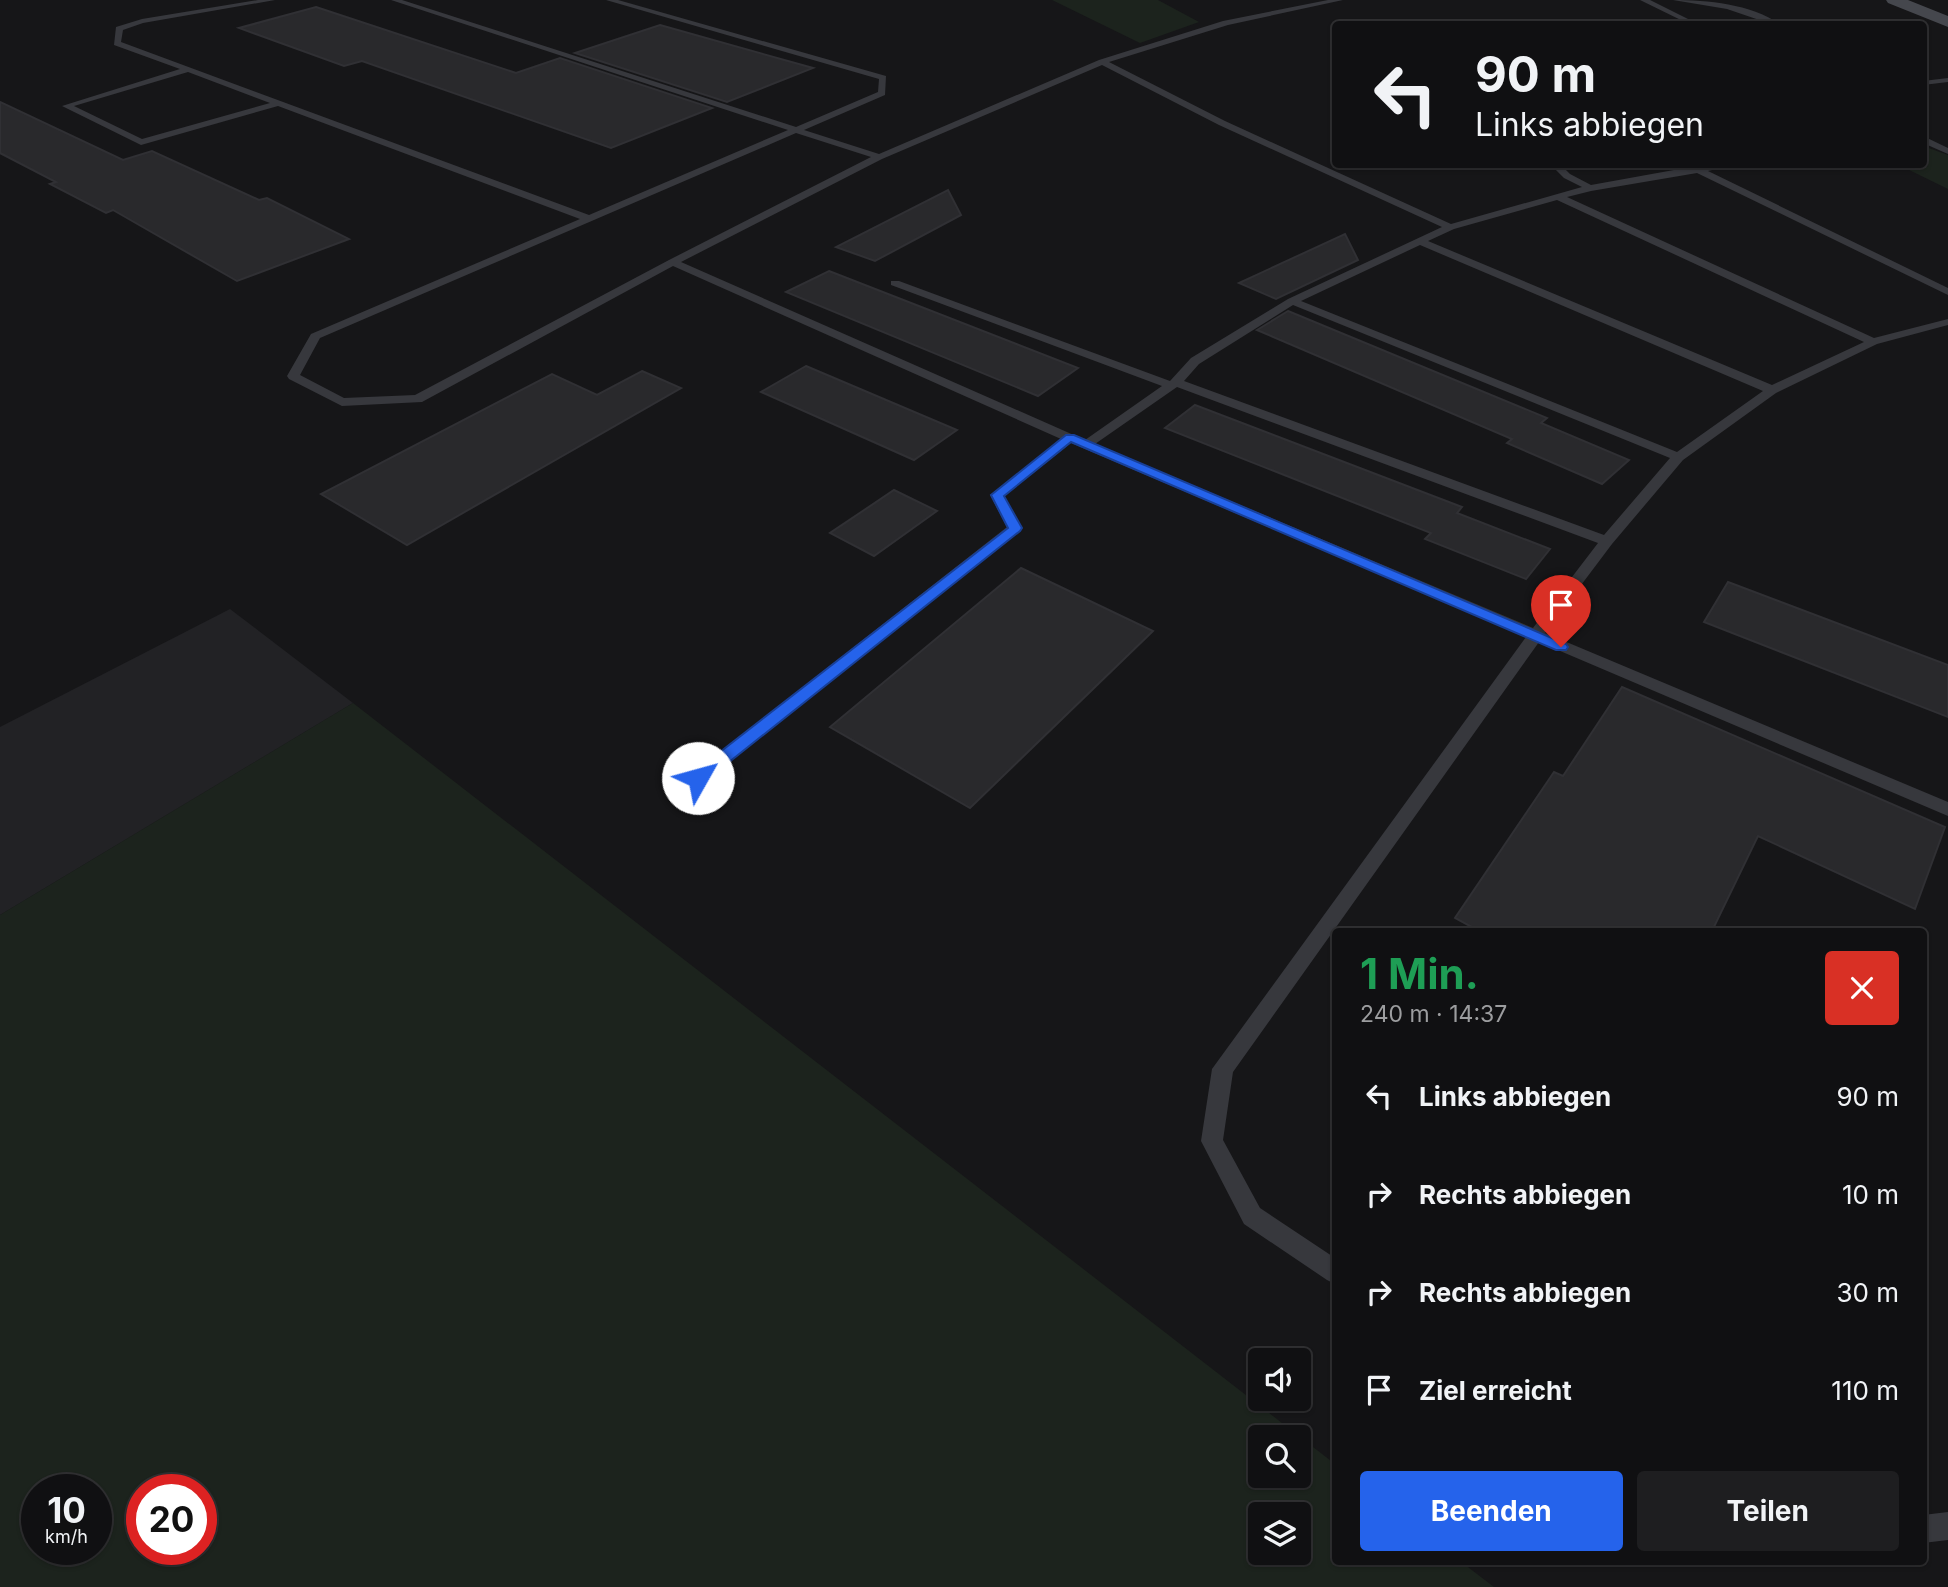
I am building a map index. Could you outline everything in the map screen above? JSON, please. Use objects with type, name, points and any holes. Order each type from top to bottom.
[{"type":"street","points":[[1895,0],[1948,22]]},
{"type":"lane","points":[[271,0],[142,21],[119,29],[117,43],[590,219]]},
{"type":"lane","points":[[395,0],[878,157]]},
{"type":"lane","points":[[610,0],[883,78],[882,93],[315,336],[293,376],[342,402],[418,400],[673,262],[878,157],[1102,62],[1226,23],[1339,0]]},
{"type":"lane","points":[[1645,0],[1688,21]]},
{"type":"lane","points":[[1676,0],[1716,3],[1742,9],[1769,21]]},
{"type":"lane","points":[[1102,62],[1222,123],[1450,227]]},
{"type":"lane","points":[[189,69],[66,106],[141,142],[278,103]]},
{"type":"lane","points":[[1927,83],[1948,80]]},
{"type":"lane","points":[[1927,141],[1948,151]]},
{"type":"lane","points":[[1549,168],[1590,188]]},
{"type":"lane","points":[[1558,168],[1567,176]]},
{"type":"lane","points":[[1087,445],[1173,384],[1195,361],[1292,301],[1450,227],[1590,188],[1703,168]]},
{"type":"lane","points":[[1696,169],[1948,292]]},
{"type":"lane","points":[[1560,198],[1873,342]]},
{"type":"lane","points":[[1419,241],[1772,390]]},
{"type":"lane","points":[[673,262],[1070,438],[1948,808]]},
{"type":"lane","points":[[895,283],[1606,541]]},
{"type":"lane","points":[[1292,301],[1678,457]]},
{"type":"lane","points":[[1332,1270],[1252,1216],[1212,1141],[1223,1069],[1535,636],[1606,541],[1678,457],[1772,390],[1873,342],[1948,322]]},
{"type":"lane","points":[[698,778],[1015,528],[997,495],[1070,438]]},
{"type":"lane","points":[[1927,1529],[1948,1526]]},
{"type":"shaded area","points":[[1052,0],[1158,0],[1199,22],[1140,43]]},
{"type":"shaded area","points":[[1927,147],[1948,155],[1948,189],[1905,168],[1927,168]]},
{"type":"shaded area","points":[[230,609],[353,703],[0,915],[0,727]]},
{"type":"shaded area","points":[[353,703],[1248,1397],[1248,1411],[1267,1411],[1285,1425],[1248,1425],[1248,1488],[1311,1488],[1311,1445],[1332,1462],[1332,1565],[1465,1565],[1494,1587],[0,1587],[0,915]]},
{"type":"building","points":[[316,7],[516,73],[560,58],[712,108],[611,148],[362,61],[344,66],[239,28]]},
{"type":"building","points":[[660,25],[813,68],[727,102],[575,53]]},
{"type":"building","points":[[0,102],[123,160],[152,151],[259,200],[267,198],[349,239],[237,281],[113,210],[106,213],[50,184],[56,182],[0,153]]},
{"type":"building","points":[[948,190],[961,215],[875,261],[836,247]]},
{"type":"building","points":[[1345,234],[1358,260],[1276,299],[1239,283]]},
{"type":"building","points":[[829,271],[1078,368],[1038,396],[786,292]]},
{"type":"building","points":[[1288,311],[1547,418],[1541,423],[1629,460],[1602,484],[1507,443],[1512,439],[1257,330]]},
{"type":"building","points":[[806,366],[957,430],[914,460],[761,392]]},
{"type":"building","points":[[642,371],[681,388],[407,545],[321,494],[552,374],[597,395]]},
{"type":"building","points":[[1195,405],[1462,507],[1457,513],[1550,549],[1526,579],[1425,539],[1431,533],[1165,428]]},
{"type":"building","points":[[894,490],[937,511],[874,556],[830,533]]},
{"type":"building","points":[[1021,568],[1153,631],[970,808],[830,727]]},
{"type":"building","points":[[1728,582],[1948,665],[1948,717],[1704,622]]},
{"type":"building","points":[[1622,687],[1945,827],[1915,909],[1758,836],[1713,928],[1473,928],[1455,918],[1554,772],[1563,776]]},
{"type":"route","points":[[698,778],[1015,528],[997,495],[1070,438],[1561,647]]}]
